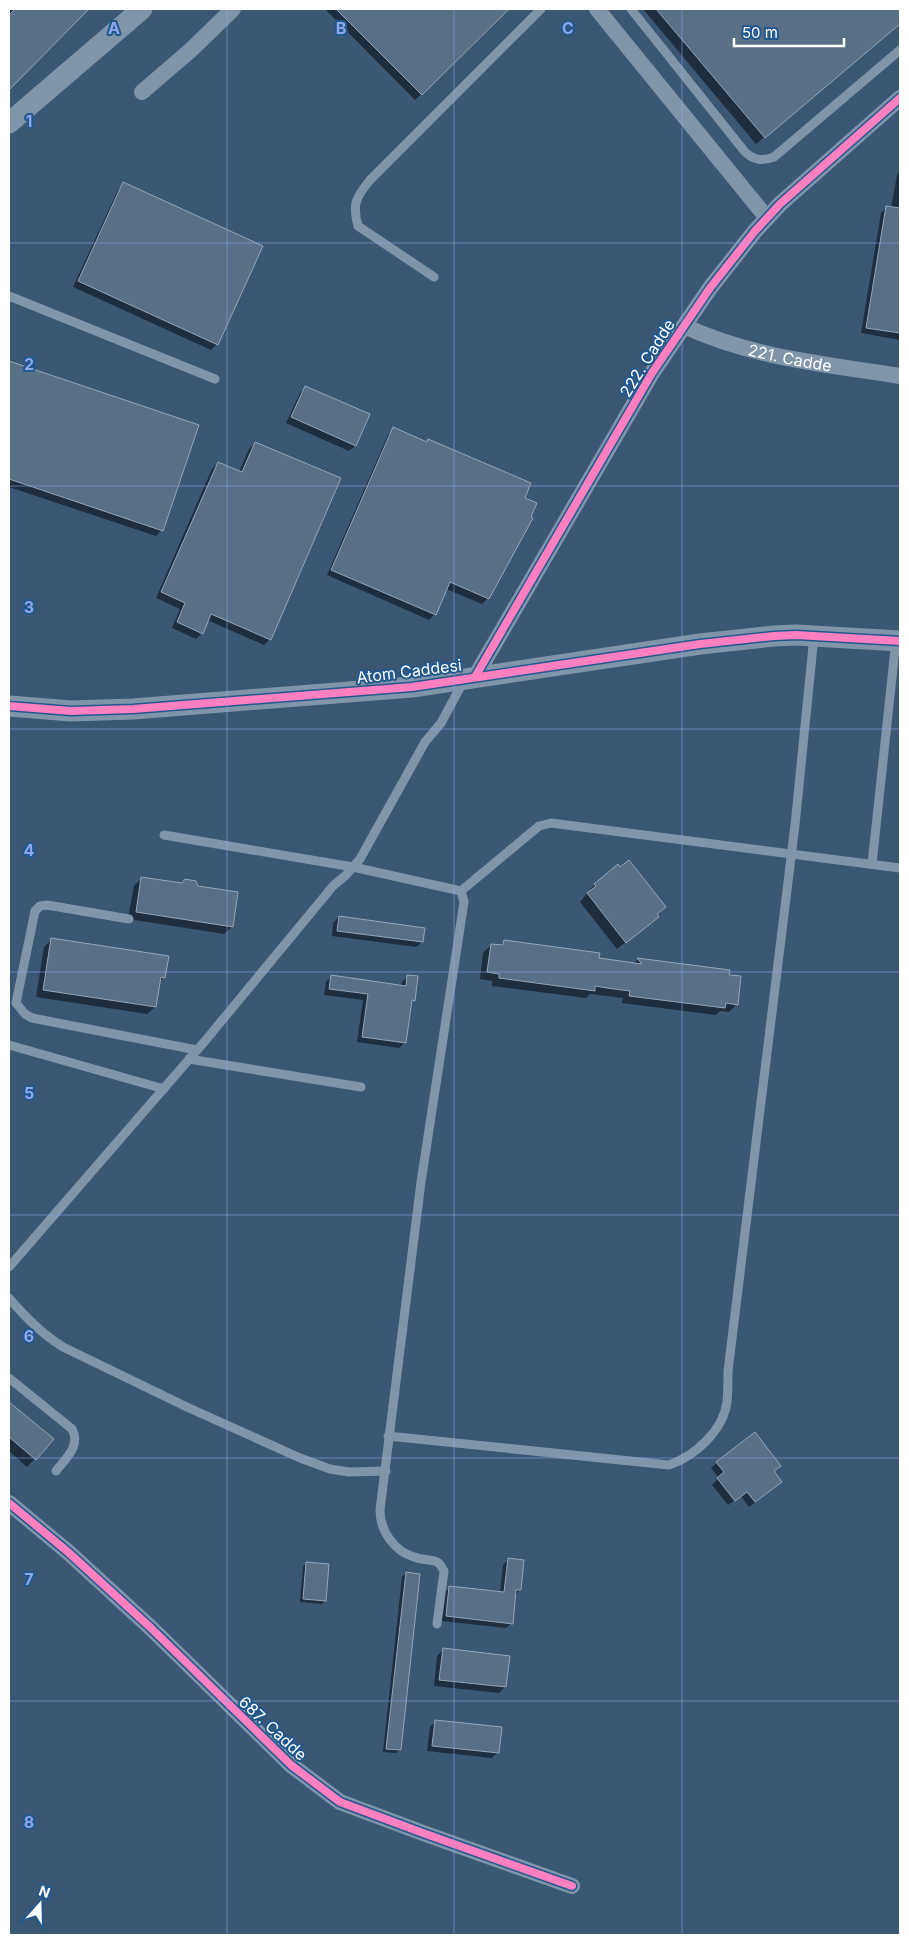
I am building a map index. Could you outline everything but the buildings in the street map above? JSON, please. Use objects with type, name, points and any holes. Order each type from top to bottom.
[{"type":"street","points":[[9,123],[142,9]]},
{"type":"street","points":[[142,92],[192,49],[233,9]]},
{"type":"street","points":[[597,9],[767,218]]},
{"type":"street","name":"222. Cadde","points":[[470,678],[652,373],[710,288],[780,204],[900,98]]},
{"type":"street","name":"221. Cadde","points":[[684,326],[733,346],[770,355],[900,376]]},
{"type":"street","name":"Atom Caddesi","points":[[9,706],[71,711],[133,709],[412,687],[700,644],[774,636],[898,640]]},
{"type":"street","name":"687. Cadde","points":[[9,1503],[68,1552],[151,1628],[291,1766],[340,1802],[572,1886]]},
{"type":"lane","points":[[434,277],[358,226],[355,205],[358,195],[370,180],[541,9]]},
{"type":"lane","points":[[631,9],[745,152],[752,158],[763,160],[774,157],[900,50]]},
{"type":"lane","points":[[9,296],[215,379]]},
{"type":"lane","points":[[388,1436],[670,1466],[701,1448],[717,1426],[727,1401],[728,1371],[792,853],[814,636]]},
{"type":"lane","points":[[872,864],[898,640]]},
{"type":"lane","points":[[9,1267],[190,1059],[333,886],[353,867],[360,858],[425,742],[441,723],[470,678]]},
{"type":"lane","points":[[461,891],[532,831],[545,824],[559,824],[900,868]]},
{"type":"lane","points":[[164,835],[353,867],[461,891]]},
{"type":"lane","points":[[437,1624],[444,1571],[442,1566],[437,1562],[405,1554],[390,1539],[382,1526],[380,1510],[421,1182],[464,902],[461,891]]},
{"type":"lane","points":[[129,919],[47,905],[40,906],[35,911],[16,1003],[32,1018],[197,1050]]},
{"type":"lane","points":[[9,1045],[164,1089]]},
{"type":"lane","points":[[190,1059],[361,1088]]},
{"type":"lane","points":[[9,1298],[50,1339],[63,1347],[189,1408],[300,1458],[330,1468],[348,1472],[385,1471]]},
{"type":"lane","points":[[9,1378],[72,1429],[76,1436],[76,1443],[72,1452],[56,1471]]},
{"type":"cycle path","points":[[475,677],[652,373],[710,288],[755,231],[780,204],[900,98]]},
{"type":"cycle path","points":[[9,706],[71,711],[133,709],[412,687],[700,644],[774,636],[796,635],[900,641]]},
{"type":"cycle path","points":[[9,1503],[68,1552],[151,1628],[291,1765],[340,1802],[572,1886]]}]
